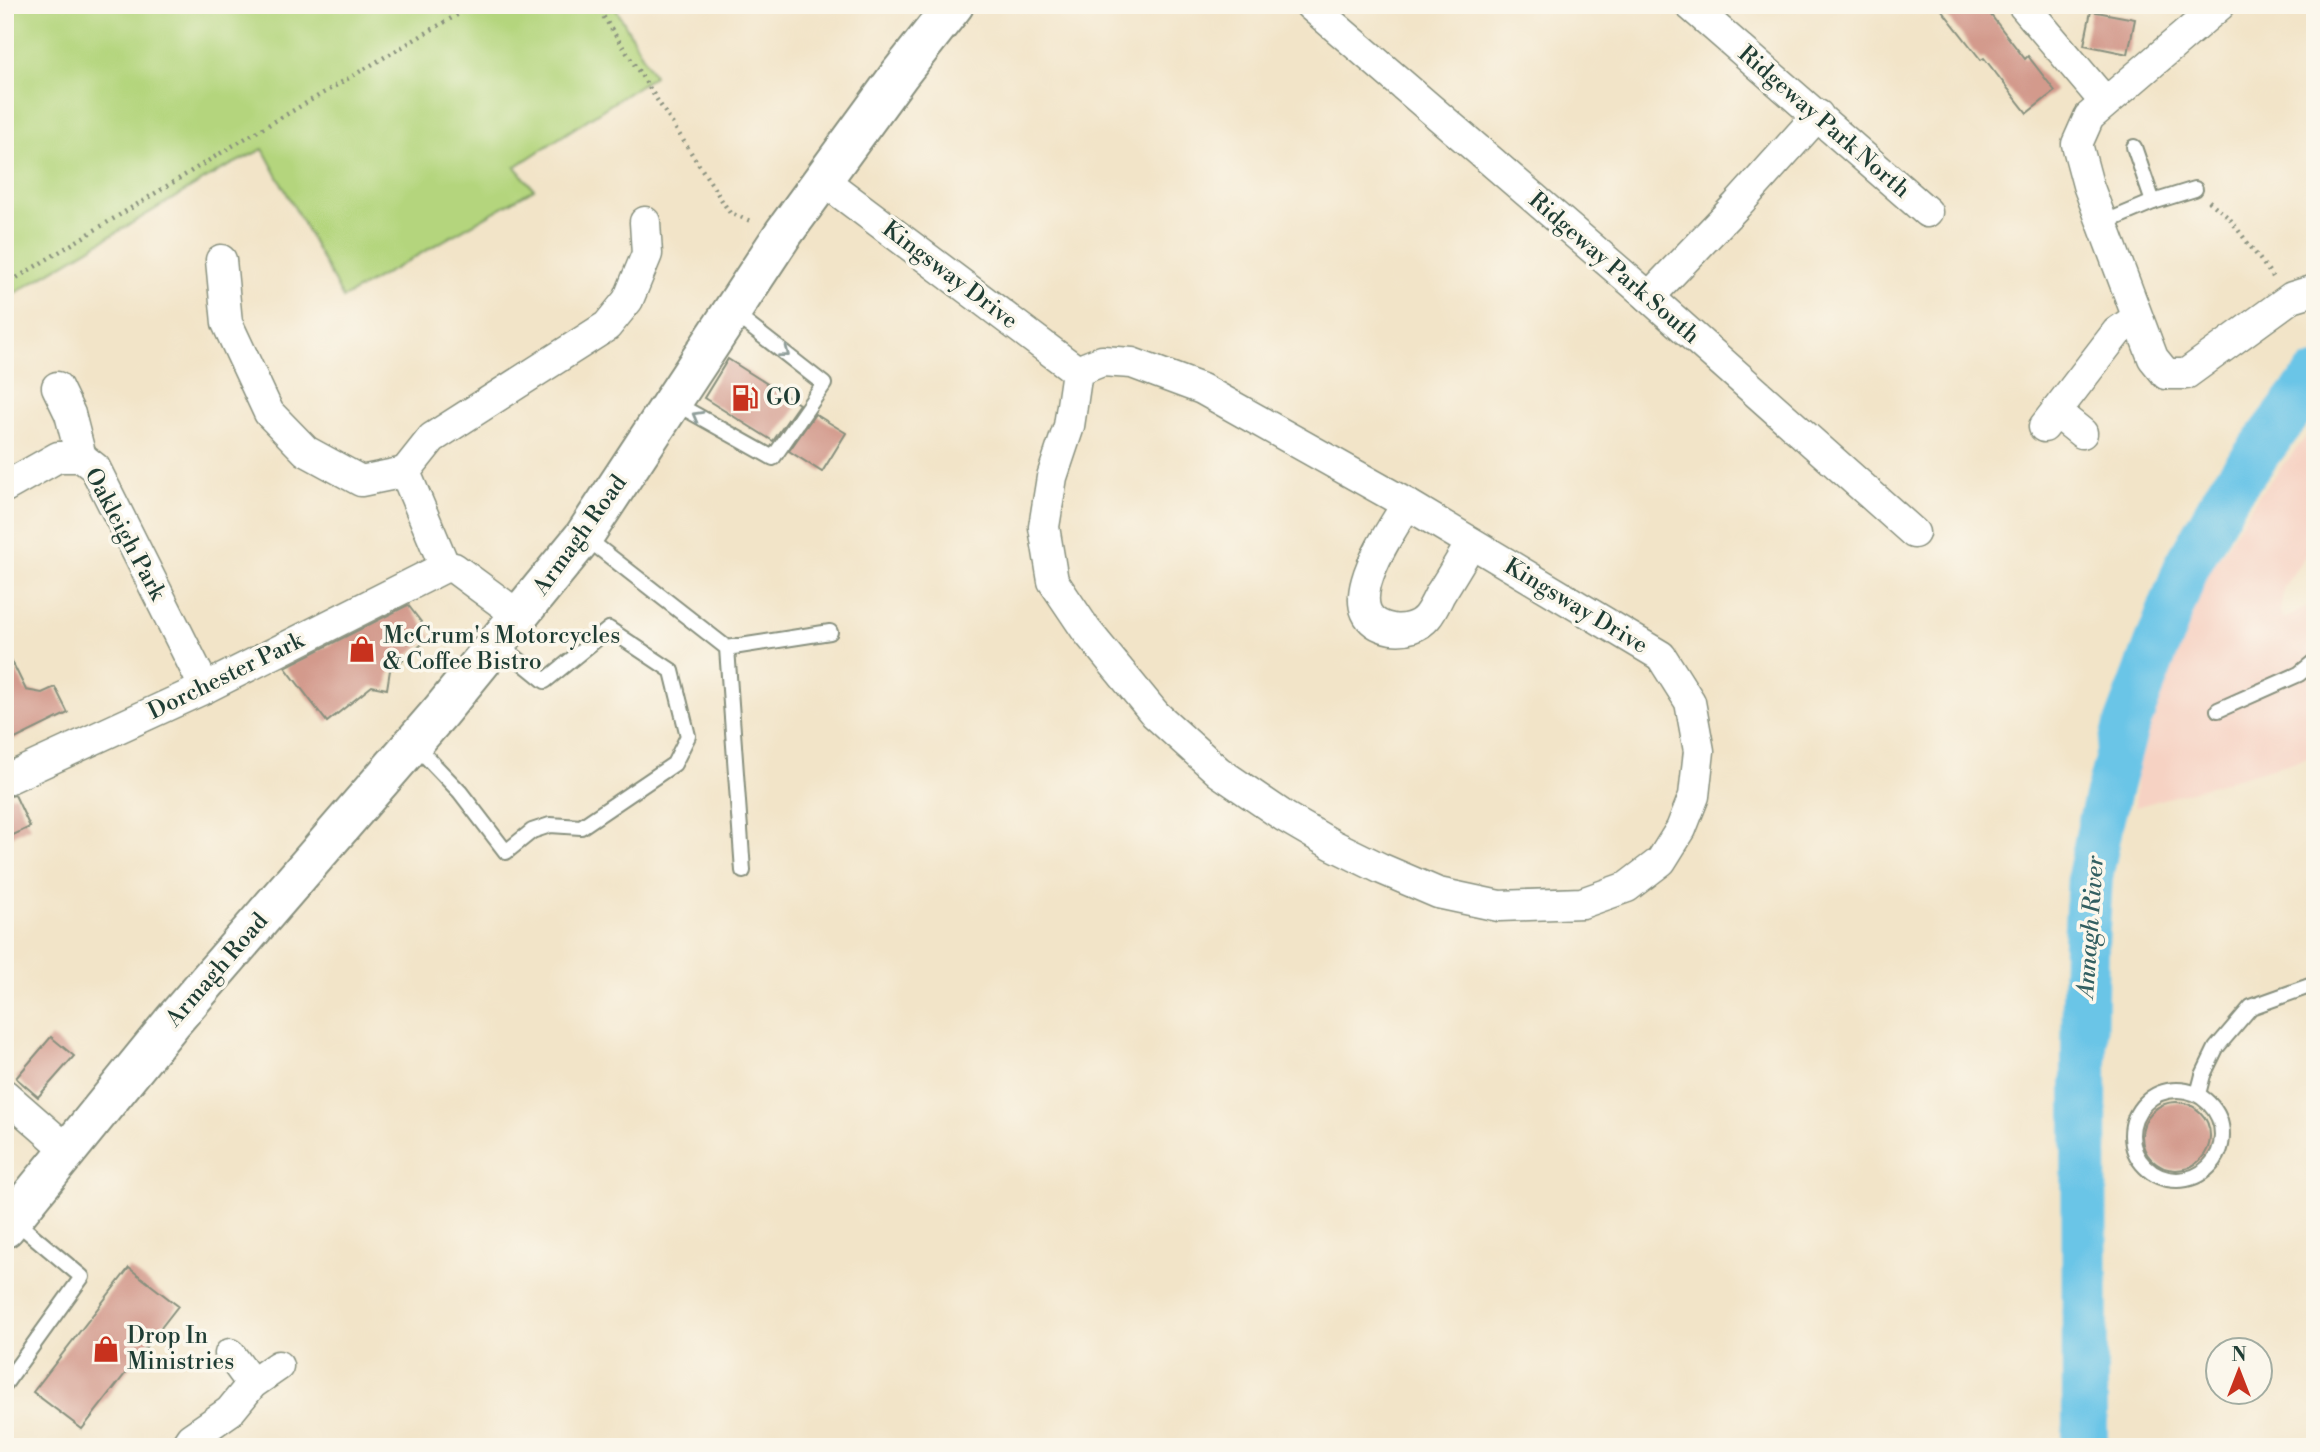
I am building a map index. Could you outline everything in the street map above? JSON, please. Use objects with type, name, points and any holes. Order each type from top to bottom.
[{"type":"main road","name":"Armagh Road","points":[[9,1223],[173,1021],[413,743],[584,536],[783,234],[899,75],[954,5]]},
{"type":"street","name":"Ridgeway Park South","points":[[1310,5],[1649,297],[1914,533]]},
{"type":"street","name":"Ridgeway Park North","points":[[1690,5],[1927,212]]},
{"type":"street","points":[[2023,5],[2105,102]]},
{"type":"street","points":[[2220,5],[2089,117],[2077,144],[2088,185],[2153,358],[2166,374],[2186,374],[2303,294]]},
{"type":"street","points":[[1649,297],[1818,116]]},
{"type":"street","name":"Kingsway Drive","points":[[823,180],[1077,371]]},
{"type":"street","points":[[221,260],[227,324],[269,413],[306,452],[361,481],[405,472],[432,438],[607,326],[628,300],[647,254],[645,222]]},
{"type":"street","points":[[2082,433],[2050,420],[2117,332],[2137,318]]},
{"type":"street","name":"Kingsway Drive","points":[[1102,361],[1132,363],[1202,389],[1407,504],[1661,656],[1690,702],[1699,751],[1694,796],[1681,829],[1661,862],[1627,887],[1582,903],[1499,905],[1438,893],[1333,845],[1285,817],[1219,772],[1155,714],[1086,630],[1053,581],[1044,527],[1052,477],[1069,426],[1077,371],[1102,361]]},
{"type":"street","points":[[57,387],[70,414],[81,457]]},
{"type":"street","name":"Oakleigh Park","points":[[5,487],[58,457],[81,457],[95,468],[205,688]]},
{"type":"street","points":[[405,472],[445,567],[454,568],[508,629]]},
{"type":"street","points":[[1407,504],[1367,576],[1362,595],[1367,611],[1377,623],[1392,629],[1407,629],[1426,618],[1471,544]]},
{"type":"street","name":"Dorchester Park","points":[[5,780],[205,688],[445,567]]},
{"type":"street","points":[[5,1095],[69,1151]]},
{"type":"street","points":[[230,1354],[252,1384]]},
{"type":"street","points":[[185,1447],[191,1438],[230,1411],[252,1384],[278,1366]]},
{"type":"lane","points":[[2134,147],[2153,202]]},
{"type":"lane","points":[[2103,223],[2153,202],[2196,189]]},
{"type":"lane","points":[[673,402],[773,458],[824,384],[731,312]]},
{"type":"lane","points":[[584,536],[727,648],[830,632]]},
{"type":"lane","points":[[413,743],[460,792],[506,852],[532,831],[550,825],[581,827],[674,764],[688,736],[672,671],[610,629],[545,681],[508,629]]},
{"type":"lane","points":[[727,648],[743,871]]},
{"type":"lane","points":[[2218,709],[2299,674],[2315,660]]},
{"type":"lane","points":[[2198,1094],[2203,1075],[2216,1048],[2251,1007],[2315,984]]},
{"type":"lane","points":[[2168,1090],[2198,1094],[2219,1116],[2221,1147],[2214,1161],[2203,1172],[2176,1180],[2161,1177],[2148,1170],[2138,1159],[2132,1138],[2135,1117],[2143,1105],[2168,1090]]},
{"type":"lane","points":[[5,1384],[82,1277],[9,1223]]},
{"type":"path","points":[[5,285],[234,145],[474,5]]},
{"type":"path","points":[[596,5],[730,213],[783,234]]},
{"type":"path","points":[[2196,189],[2230,219],[2275,279],[2303,294]]},
{"type":"shaded area","points":[[2315,426],[2315,541],[2284,587],[2280,611],[2284,619],[2315,602],[2315,756],[2135,807],[2138,734],[2196,593],[2258,496]]},
{"type":"green space","points":[[5,5],[614,5],[654,76],[515,167],[534,189],[343,298],[263,149],[221,170],[5,299]]},
{"type":"building","points":[[1938,5],[1983,5],[2025,59],[2028,56],[2055,91],[2027,113]]},
{"type":"building","points":[[2091,11],[2135,19],[2128,54],[2084,45]]},
{"type":"building","points":[[728,359],[799,404],[773,441],[704,398]]},
{"type":"building","points":[[815,414],[846,433],[822,472],[789,451]]},
{"type":"building","name":"McCrum's Motorcycles & Coffee Bistro","points":[[408,605],[432,636],[390,670],[387,689],[372,686],[327,722],[285,667]]},
{"type":"building","points":[[5,647],[26,690],[42,693],[55,687],[68,713],[5,744]]},
{"type":"building","points":[[15,795],[30,827],[5,839],[5,797]]},
{"type":"building","points":[[51,1037],[74,1056],[38,1097],[16,1078]]},
{"type":"building","points":[[2176,1102],[2189,1105],[2200,1112],[2207,1123],[2210,1136],[2207,1149],[2200,1160],[2189,1167],[2176,1170],[2163,1167],[2152,1160],[2145,1149],[2142,1136],[2145,1123],[2152,1112],[2163,1105]]},
{"type":"building","name":"Drop In Ministries","points":[[129,1268],[178,1306],[82,1429],[33,1392]]},
{"type":"waterway","name":"Annagh River","points":[[2085,1447],[2086,943],[2090,877],[2102,817],[2125,730],[2187,566],[2229,491],[2315,378]]},
{"type":"place","name":"GO","points":[[745,398]]},
{"type":"place","name":"McCrum's Motorcycles & Coffee Bistro","points":[[362,649]]},
{"type":"place","name":"Drop In Ministries","points":[[106,1349]]}]
